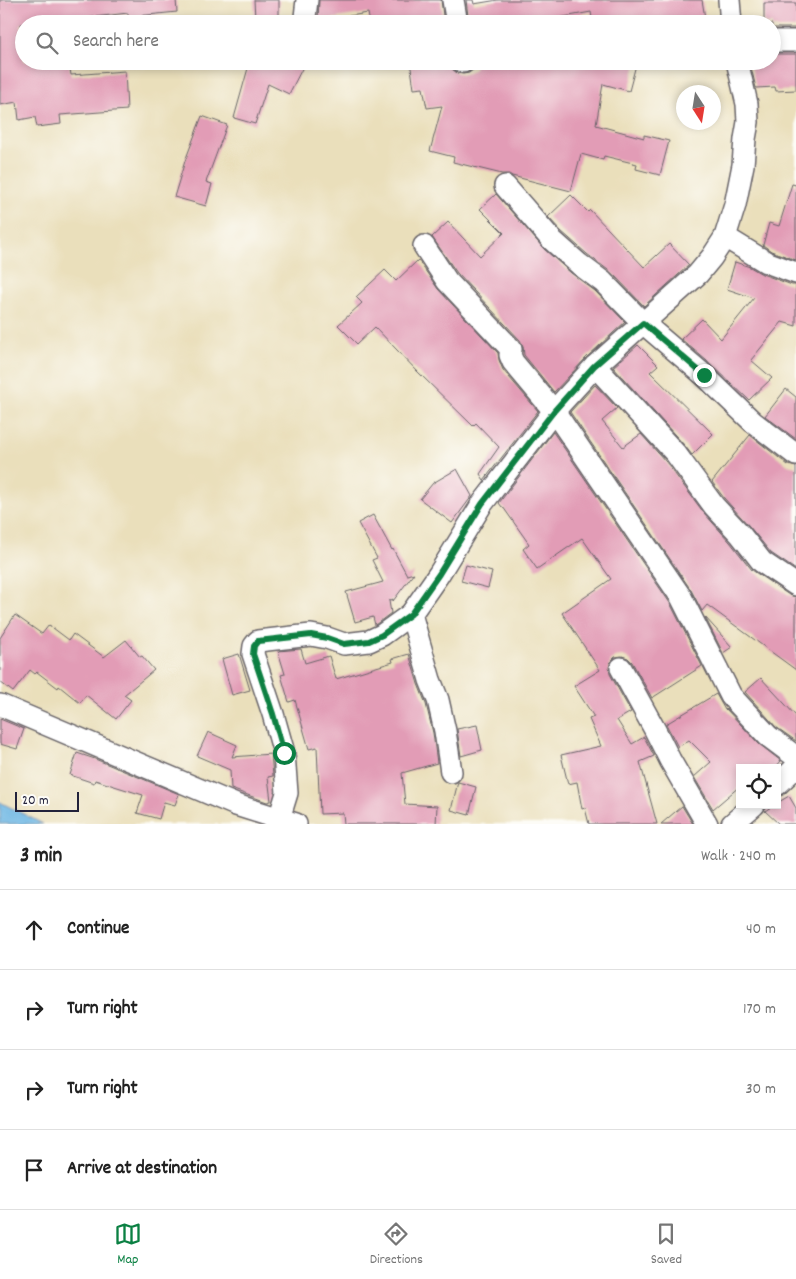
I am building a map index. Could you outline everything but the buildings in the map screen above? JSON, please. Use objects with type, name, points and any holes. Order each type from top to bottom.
[{"type":"street","points":[[453,0],[456,15]]},
{"type":"street","points":[[729,0],[730,15]]},
{"type":"street","points":[[781,41],[796,41]]},
{"type":"street","points":[[0,705],[236,805],[288,822],[284,753],[253,654],[254,646],[258,641],[311,635],[344,644],[369,641],[382,635],[411,614],[439,574],[482,504],[554,411],[594,366],[698,274],[725,237],[735,205],[743,165],[748,122],[739,70]]},
{"type":"street","points":[[505,186],[552,240],[603,282],[643,323],[704,375],[753,422],[796,455]]},
{"type":"street","points":[[725,237],[766,262],[796,273]]},
{"type":"street","points":[[424,246],[447,281],[511,349],[510,354],[513,362],[554,411],[682,597],[731,696],[768,736],[796,758]]},
{"type":"street","points":[[594,366],[676,454],[714,506],[740,534],[762,562],[796,585]]},
{"type":"street","points":[[411,614],[430,680],[438,700],[452,772]]},
{"type":"street","points":[[621,668],[670,760],[707,824]]},
{"type":"street","points":[[732,824],[749,809]]},
{"type":"water","points":[[0,802],[43,824],[0,824]]},
{"type":"route","points":[[284,753],[253,654],[254,646],[258,641],[311,635],[344,644],[369,641],[382,635],[411,614],[439,574],[482,504],[554,411],[594,366],[643,323],[704,375]]}]
